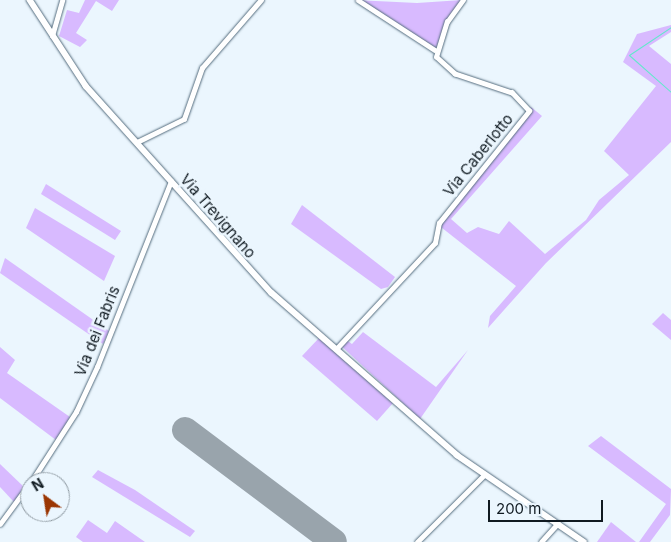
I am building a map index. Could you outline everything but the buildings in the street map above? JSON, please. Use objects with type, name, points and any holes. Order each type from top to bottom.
[{"type":"main road","name":"Via Trevignano","points":[[30,0],[86,86],[257,278],[418,421],[484,475],[584,542]]},
{"type":"street","points":[[52,36],[62,0]]},
{"type":"street","points":[[137,142],[184,119],[202,68],[261,0]]},
{"type":"street","points":[[358,0],[435,50],[463,0]]},
{"type":"street","name":"Via Caberlotto","points":[[336,349],[435,242],[440,222],[529,111],[512,93],[451,72],[440,62],[435,50]]},
{"type":"street","name":"Via dei Fabris","points":[[37,472],[76,412],[97,367],[171,181]]},
{"type":"street","points":[[418,542],[484,475]]},
{"type":"street","name":"Via dei Fabris","points":[[0,524],[20,497]]},
{"type":"street","points":[[541,542],[558,523]]},
{"type":"shaded area","points":[[85,0],[119,0],[112,11],[96,1],[76,33],[87,40],[80,47],[59,36],[67,10],[79,13]]},
{"type":"shaded area","points":[[355,0],[417,3],[462,0],[434,51]]},
{"type":"shaded area","points":[[671,25],[671,32],[649,46],[671,64],[671,142],[546,263],[488,328],[490,316],[516,286],[437,224],[531,107],[542,116],[451,219],[467,233],[478,227],[499,234],[509,221],[545,254],[586,220],[599,200],[629,175],[604,151],[656,86],[623,62],[637,34]]},
{"type":"shaded area","points":[[46,184],[121,231],[115,240],[41,194]]},
{"type":"shaded area","points":[[302,205],[395,277],[388,287],[381,289],[291,224]]},
{"type":"shaded area","points":[[35,208],[115,256],[104,281],[26,228]]},
{"type":"shaded area","points":[[5,258],[109,331],[103,344],[0,273]]},
{"type":"shaded area","points":[[663,313],[671,320],[671,340],[652,324]]},
{"type":"shaded area","points":[[363,332],[436,387],[468,350],[420,419],[338,343],[345,339],[352,344]]},
{"type":"shaded area","points":[[319,338],[393,403],[377,421],[302,356]]},
{"type":"shaded area","points":[[0,347],[15,360],[7,373],[70,417],[56,440],[0,398]]},
{"type":"shaded area","points":[[601,436],[671,489],[670,515],[650,542],[639,542],[666,504],[588,446]]},
{"type":"shaded area","points":[[0,464],[20,483],[20,493],[14,502],[0,487]]},
{"type":"shaded area","points":[[98,470],[135,490],[195,531],[190,537],[92,477]]},
{"type":"shaded area","points":[[88,520],[107,533],[115,521],[145,542],[83,542],[76,537]]},
{"type":"shaded area","points":[[611,522],[636,542],[597,542]]},
{"type":"waterway","points":[[671,27],[629,55],[671,92]]},
{"type":"runway","points":[[185,430],[334,542]]}]
